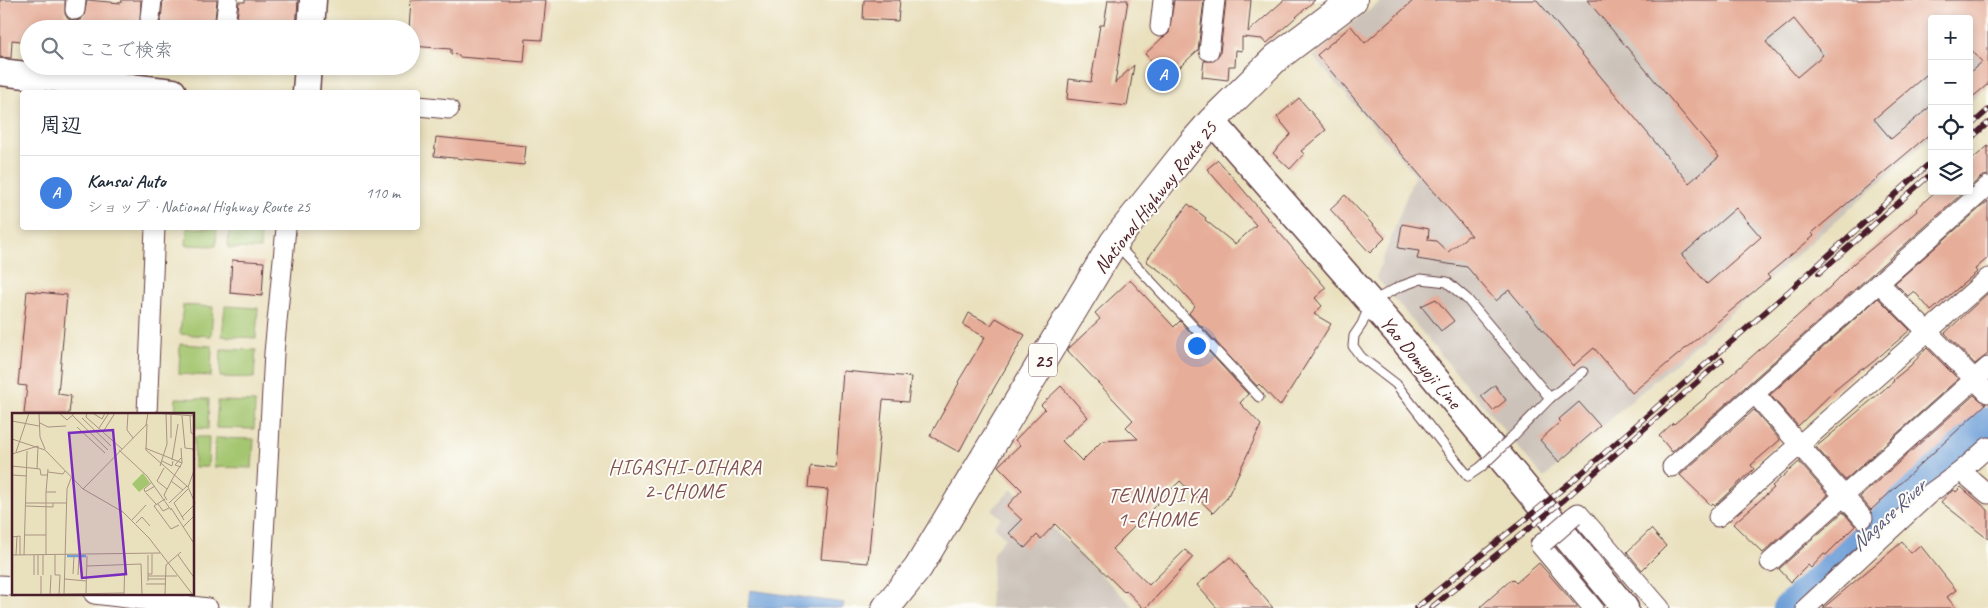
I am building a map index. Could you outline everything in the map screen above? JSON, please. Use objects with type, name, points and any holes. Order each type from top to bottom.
[{"type":"highway","name":"National Highway Route 25","points":[[886,608],[918,568],[1114,242],[1212,121],[1276,58],[1353,0]]},
{"type":"main road","points":[[312,20],[313,0]]},
{"type":"main road","points":[[0,72],[20,74]]},
{"type":"main road","points":[[25,75],[148,90]]},
{"type":"main road","points":[[306,90],[307,75]]},
{"type":"main road","name":"Yao Domyoji Line","points":[[1212,121],[1371,302],[1626,608]]},
{"type":"street","points":[[226,20],[228,0]]},
{"type":"street","points":[[1160,27],[1164,0]]},
{"type":"street","points":[[1209,51],[1215,0]]},
{"type":"street","points":[[420,106],[449,109]]},
{"type":"street","points":[[1672,467],[1988,186]]},
{"type":"street","points":[[146,413],[155,230]]},
{"type":"street","points":[[260,608],[274,353],[286,230]]},
{"type":"street","points":[[1718,517],[1988,278]]},
{"type":"street","points":[[1879,283],[1927,332],[1981,373],[1988,393]]},
{"type":"street","points":[[1770,562],[1981,373]]},
{"type":"street","points":[[1755,394],[1864,518]]},
{"type":"street","points":[[1806,608],[1929,494],[1961,471],[1988,447]]},
{"type":"street","points":[[1961,471],[1988,494]]},
{"type":"street","points":[[1593,608],[1540,545],[1578,513],[1660,608]]},
{"type":"street","points":[[109,596],[208,608]]},
{"type":"lane","points":[[1114,242],[1258,397]]},
{"type":"lane","points":[[1550,398],[1467,299],[1447,282],[1421,279],[1399,287],[1371,302],[1362,324],[1354,336],[1353,346],[1361,357],[1396,384],[1468,476],[1512,437],[1550,398],[1583,372]]},
{"type":"shaded area","points":[[1383,0],[1988,0],[1988,86],[1973,99],[1973,15],[1928,15],[1928,140],[1544,478],[1376,277],[1415,174],[1313,57],[1357,19]]},
{"type":"shaded area","points":[[1012,489],[1135,608],[990,608],[993,553],[1005,538],[994,526],[1001,518],[992,510]]},
{"type":"green space","points":[[187,230],[217,230],[216,246],[186,245]]},
{"type":"green space","points":[[229,230],[261,230],[260,249],[228,248]]},
{"type":"green space","points":[[183,305],[213,307],[211,336],[180,334]]},
{"type":"green space","points":[[225,306],[258,308],[256,338],[222,336]]},
{"type":"green space","points":[[180,344],[212,346],[211,376],[179,374]]},
{"type":"green space","points":[[221,349],[256,350],[254,378],[220,377]]},
{"type":"green space","points":[[176,398],[209,399],[208,429],[195,428],[195,413],[175,413]]},
{"type":"green space","points":[[218,401],[255,402],[254,429],[216,428]]},
{"type":"green space","points":[[195,437],[209,437],[208,467],[195,467]]},
{"type":"green space","points":[[215,438],[254,439],[252,468],[214,467]]},
{"type":"water","points":[[750,590],[844,603],[843,608],[748,608]]},
{"type":"building","points":[[0,0],[65,0],[65,14],[71,20],[20,20],[20,41],[12,40],[11,58],[0,57]]},
{"type":"building","points":[[87,0],[121,3],[122,0],[141,0],[140,20],[80,20],[84,16]]},
{"type":"building","points":[[163,0],[217,0],[215,20],[161,20]]},
{"type":"building","points":[[245,0],[298,0],[297,20],[237,20],[239,2],[245,2]]},
{"type":"building","points":[[411,0],[546,0],[542,40],[526,39],[524,62],[459,57],[459,55],[451,54],[451,49],[420,47],[420,20],[410,20]]},
{"type":"building","points":[[864,0],[900,0],[898,21],[863,19]]},
{"type":"building","points":[[1108,0],[1128,0],[1115,83],[1134,65],[1127,106],[1067,99],[1069,79],[1091,82],[1100,25],[1104,25]]},
{"type":"building","points":[[1174,0],[1204,0],[1198,50],[1168,78],[1145,54],[1169,33]]},
{"type":"building","points":[[1226,0],[1251,0],[1248,32],[1284,0],[1315,0],[1266,44],[1262,39],[1242,37],[1242,51],[1236,50],[1235,66],[1229,66],[1228,80],[1202,77],[1204,61],[1214,61],[1220,53]]},
{"type":"building","points":[[1414,0],[1537,0],[1689,183],[1719,157],[1587,0],[1988,0],[1988,84],[1973,97],[1973,70],[1982,62],[1973,52],[1973,15],[1928,15],[1928,73],[1874,119],[1891,139],[1928,108],[1928,135],[1812,233],[1814,236],[1767,275],[1770,278],[1632,393],[1594,348],[1573,366],[1509,290],[1496,301],[1467,267],[1417,259],[1419,251],[1398,248],[1402,224],[1429,229],[1428,240],[1436,241],[1448,252],[1468,236],[1472,236],[1317,55],[1351,26],[1365,43]],"holes":[[[1794,19],[1823,55],[1797,77],[1766,42]],[[1736,208],[1761,237],[1707,284],[1682,255]]]},
{"type":"building","points":[[1299,98],[1326,130],[1301,151],[1304,154],[1290,169],[1273,153],[1291,134],[1277,117]]},
{"type":"building","points":[[436,137],[526,146],[524,165],[434,156]]},
{"type":"building","points":[[1988,146],[1988,175],[1981,177],[1973,184],[1973,159]]},
{"type":"building","points":[[1218,160],[1326,288],[1315,298],[1322,306],[1314,314],[1331,324],[1280,406],[1259,384],[1257,386],[1189,313],[1195,306],[1170,278],[1146,261],[1188,204],[1235,244],[1256,225],[1207,169]]},
{"type":"building","points":[[1345,195],[1385,238],[1370,253],[1330,209]]},
{"type":"building","points":[[1932,195],[1961,195],[1672,452],[1659,436],[1705,398],[1829,288],[1854,263],[1917,211],[1916,209]]},
{"type":"building","points":[[1988,201],[1988,258],[1975,269],[1977,272],[1931,311],[1914,291],[1908,296],[1895,283]]},
{"type":"building","points":[[232,260],[264,262],[262,296],[230,293]]},
{"type":"building","points":[[1130,280],[1174,327],[1180,321],[1248,394],[1240,403],[1261,425],[1227,498],[1213,513],[1180,481],[1112,549],[1149,585],[1185,550],[1193,557],[1146,608],[1143,608],[1126,590],[1124,592],[1055,524],[1041,539],[1037,535],[1025,548],[1009,533],[1022,520],[1007,506],[1022,490],[998,466],[1020,445],[1015,440],[1045,409],[1041,405],[1061,386],[1088,417],[1062,441],[1082,461],[1102,441],[1138,439],[1126,427],[1133,420],[1067,350],[1100,319],[1095,313]]},
{"type":"building","points":[[27,291],[67,295],[58,394],[71,396],[69,413],[24,413],[27,386],[18,385]]},
{"type":"building","points":[[1988,293],[1988,354],[1975,364],[1945,333]]},
{"type":"building","points":[[1878,298],[1910,330],[1873,362],[1864,369],[1862,368],[1835,390],[1798,426],[1770,395]]},
{"type":"building","points":[[1436,299],[1454,321],[1441,331],[1421,306]]},
{"type":"building","points":[[969,313],[991,325],[996,318],[1025,335],[959,452],[930,436],[958,382],[985,337],[963,325]]},
{"type":"building","points":[[1927,348],[1958,379],[1845,480],[1816,447],[1894,381]]},
{"type":"building","points":[[843,371],[911,377],[908,402],[883,400],[868,563],[821,559],[828,490],[808,488],[810,465],[836,468]]},
{"type":"building","points":[[1495,385],[1506,400],[1493,411],[1481,396]]},
{"type":"building","points":[[1974,395],[1986,404],[1871,510],[1860,497]]},
{"type":"building","points":[[1579,402],[1600,426],[1559,462],[1540,440],[1560,422],[1558,420]]},
{"type":"building","points":[[1754,410],[1780,440],[1751,465],[1754,469],[1715,505],[1713,503],[1711,505],[1680,475]]},
{"type":"building","points":[[1799,462],[1828,495],[1763,553],[1733,524],[1774,488],[1772,486]]},
{"type":"building","points":[[1961,487],[1988,510],[1988,539],[1941,502],[1948,494],[1954,490],[1956,492]]},
{"type":"building","points":[[1843,512],[1855,526],[1826,555],[1824,554],[1811,568],[1808,565],[1791,582],[1779,569]]},
{"type":"building","points":[[1651,529],[1666,546],[1642,570],[1627,552]]},
{"type":"building","points":[[1902,542],[1911,553],[1920,545],[1956,590],[1947,597],[1956,608],[1823,608]]},
{"type":"building","points":[[1230,557],[1273,608],[1217,608],[1197,585]]},
{"type":"building","points":[[1539,563],[1578,608],[1479,608],[1512,579],[1516,583]]},
{"type":"waterway","name":"Nagase River","points":[[1788,608],[1988,422]]},
{"type":"railway","points":[[1973,123],[1988,110]]},
{"type":"railway","points":[[1973,136],[1988,123]]},
{"type":"railway","points":[[1416,608],[1577,477],[1788,292],[1928,165]]},
{"type":"railway","points":[[1819,273],[1928,177]]},
{"type":"railway","points":[[1431,608],[1565,499],[1722,360]]},
{"type":"place","name":"Kansai Auto","points":[[1163,75]]},
{"type":"district","name":"HIGASHI-OIHARA 2-CHOME","points":[[685,479]]},
{"type":"district","name":"TENNOJIYA 1-CHOME","points":[[1158,507]]}]
